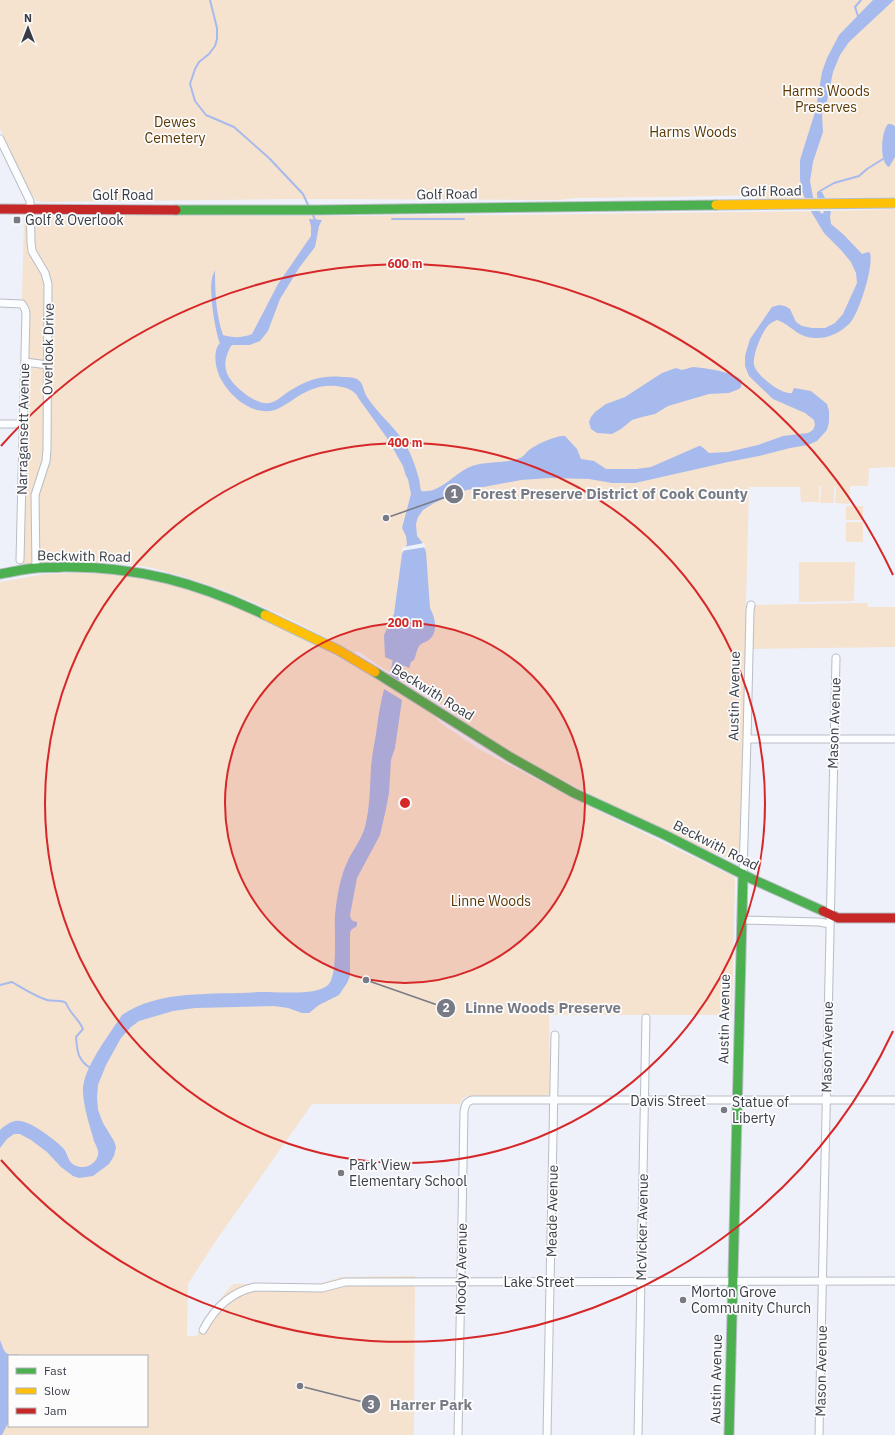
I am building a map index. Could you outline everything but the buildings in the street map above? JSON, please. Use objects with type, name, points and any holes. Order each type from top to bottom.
[{"type":"street","name":"Overlook Drive","points":[[0,139],[30,201],[30,232],[32,251],[45,273],[48,284],[47,450],[46,461],[35,495],[36,568]]},
{"type":"street","name":"Golf Road","points":[[0,210],[317,210],[895,203]]},
{"type":"street","name":"Narragansett Avenue","points":[[0,303],[18,303],[24,306],[26,314],[22,424],[20,560]]},
{"type":"street","points":[[25,362],[48,365]]},
{"type":"street","points":[[0,424],[22,424]]},
{"type":"street","name":"Beckwith Road","points":[[0,574],[36,568],[88,567],[116,569],[177,580],[203,589],[241,604],[338,650],[510,757],[574,793],[665,835],[830,919],[895,918]]},
{"type":"street","name":"Austin Avenue","points":[[729,1435],[736,1100],[751,605]]},
{"type":"street","name":"Mason Avenue","points":[[819,1435],[836,658]]},
{"type":"street","points":[[748,739],[895,739]]},
{"type":"street","points":[[741,920],[819,922],[830,919]]},
{"type":"street","name":"McVicker Avenue","points":[[638,1435],[646,1018]]},
{"type":"street","name":"Meade Avenue","points":[[547,1435],[555,1035]]},
{"type":"street","name":"Davis Street","points":[[466,1104],[472,1100],[895,1100]]},
{"type":"street","name":"Moody Avenue","points":[[458,1435],[464,1111],[466,1104]]},
{"type":"street","name":"Lake Street","points":[[202,1330],[211,1316],[221,1305],[237,1293],[250,1288],[322,1288],[345,1282],[895,1281]]},
{"type":"green space","points":[[0,0],[895,0],[895,197],[756,199],[756,195],[577,198],[558,200],[297,199],[37,201],[29,190],[0,129]]},
{"type":"green space","points":[[895,209],[895,467],[869,468],[868,486],[850,486],[849,504],[835,503],[836,486],[834,487],[834,503],[820,503],[821,486],[819,487],[819,502],[801,502],[800,487],[749,487],[746,605],[748,605],[741,858],[737,863],[660,829],[524,761],[498,745],[432,698],[376,664],[360,652],[354,653],[295,622],[233,594],[191,579],[147,567],[101,562],[23,564],[30,309],[22,299],[24,217],[151,215],[508,215]]},
{"type":"green space","points":[[846,506],[863,506],[863,520],[846,520]]},
{"type":"green space","points":[[846,522],[863,522],[863,542],[846,542]]},
{"type":"green space","points":[[799,562],[855,562],[854,601],[799,602]]},
{"type":"green space","name":"Linne Woods","points":[[45,574],[112,574],[139,577],[185,587],[218,599],[285,629],[368,674],[431,713],[442,724],[479,749],[572,798],[733,876],[735,880],[732,1015],[549,1015],[550,1093],[547,1096],[468,1096],[462,1099],[460,1104],[312,1104],[215,1242],[188,1284],[187,1336],[197,1336],[204,1321],[217,1302],[233,1284],[315,1285],[341,1277],[415,1276],[414,1435],[0,1435],[0,582]]},
{"type":"green space","points":[[867,603],[868,607],[895,607],[895,647],[752,649],[754,605]]},
{"type":"water","points":[[873,0],[894,0],[849,42],[840,55],[833,72],[826,106],[822,114],[823,132],[813,162],[810,181],[813,197],[820,212],[822,214],[824,212],[817,196],[817,192],[819,191],[822,192],[831,210],[831,224],[862,254],[868,252],[870,253],[870,268],[865,289],[854,318],[843,329],[829,336],[820,338],[809,337],[777,320],[771,323],[765,330],[756,349],[754,361],[756,369],[764,379],[776,388],[787,393],[792,393],[794,388],[811,391],[827,404],[829,411],[829,422],[827,430],[817,441],[808,445],[635,483],[612,483],[589,479],[550,478],[521,480],[462,491],[434,503],[423,510],[418,517],[416,524],[417,536],[422,542],[426,552],[430,608],[435,627],[433,635],[430,639],[419,646],[414,660],[411,662],[409,668],[385,657],[384,635],[394,614],[402,554],[407,544],[406,536],[402,528],[411,494],[408,479],[403,466],[387,438],[358,397],[354,392],[347,388],[328,386],[315,388],[275,410],[267,411],[251,408],[231,394],[220,378],[217,370],[215,355],[220,343],[216,330],[212,302],[211,285],[215,270],[216,303],[223,335],[238,337],[252,334],[278,284],[311,236],[309,219],[322,220],[319,226],[315,247],[299,268],[280,299],[268,331],[260,341],[250,345],[231,346],[227,355],[226,370],[237,387],[250,397],[264,403],[274,401],[294,388],[320,378],[350,377],[357,379],[361,383],[366,395],[378,412],[395,430],[406,445],[416,467],[421,491],[435,489],[472,466],[484,463],[514,460],[524,456],[529,450],[537,445],[552,438],[561,436],[565,436],[577,449],[581,459],[594,461],[606,469],[636,469],[651,467],[699,446],[709,453],[728,452],[758,445],[783,436],[808,433],[813,430],[815,425],[814,420],[805,413],[773,399],[749,376],[745,366],[745,356],[750,339],[772,307],[779,305],[790,309],[796,322],[802,326],[825,328],[835,323],[843,314],[857,283],[856,273],[851,262],[824,233],[802,192],[800,160],[816,109],[822,72],[827,58],[839,35]]},
{"type":"water","points":[[888,124],[895,126],[895,157],[889,167],[886,164],[882,153],[884,133]]},
{"type":"water","points":[[693,367],[705,368],[734,375],[742,381],[741,387],[729,393],[709,394],[668,406],[655,414],[632,420],[612,434],[597,433],[591,429],[589,422],[591,417],[606,404],[625,397],[662,373],[676,368],[682,370]]},
{"type":"water","points":[[384,689],[402,700],[395,748],[391,760],[389,793],[380,835],[357,878],[350,915],[352,920],[357,922],[357,926],[351,930],[350,933],[350,976],[339,995],[319,1005],[309,1013],[302,1013],[288,1008],[274,1006],[195,1008],[173,1011],[139,1021],[121,1038],[106,1065],[98,1085],[98,1110],[116,1147],[114,1156],[109,1164],[93,1176],[79,1178],[73,1176],[61,1167],[47,1152],[20,1134],[14,1134],[7,1139],[0,1148],[0,1130],[11,1122],[20,1121],[33,1126],[53,1139],[64,1149],[70,1161],[74,1165],[85,1167],[94,1162],[98,1155],[98,1151],[86,1111],[83,1093],[84,1084],[91,1063],[97,1052],[122,1015],[136,1007],[170,997],[258,992],[306,992],[316,991],[329,984],[334,971],[335,915],[339,890],[346,865],[361,837],[367,820],[372,759]]},
{"type":"water","points":[[0,1340],[5,1352],[13,1355],[8,1355],[8,1423],[2,1435],[0,1435]]},
{"type":"pier","points":[[804,198],[826,198],[833,211],[810,211]]},
{"type":"pier","points":[[424,543],[426,547],[401,551],[403,547]]},
{"type":"waterway","points":[[210,0],[217,28],[217,39],[215,46],[209,54],[199,62],[195,69],[190,84],[195,101],[206,115],[234,127],[269,158],[303,194],[309,207]]},
{"type":"waterway","points":[[858,16],[855,7],[861,0]]},
{"type":"waterway","points":[[820,191],[834,183],[859,176],[883,159]]},
{"type":"waterway","points":[[312,213],[316,222]]},
{"type":"waterway","points":[[392,219],[464,219]]},
{"type":"waterway","points":[[395,676],[401,649]]},
{"type":"waterway","points":[[0,985],[12,982],[42,998],[50,1001],[61,1001],[66,1003],[83,1029],[76,1037],[79,1056],[84,1063],[92,1069]]},
{"type":"traffic: fast","points":[[176,210],[317,210],[716,205]]},
{"type":"traffic: fast","points":[[0,574],[32,568],[63,567],[90,567],[142,573],[191,585],[265,615]]},
{"type":"traffic: fast","points":[[375,672],[510,757],[574,793],[665,835],[752,879],[823,911]]},
{"type":"traffic: fast","points":[[729,1435],[743,874]]},
{"type":"traffic: slow","points":[[716,205],[895,203]]},
{"type":"traffic: slow","points":[[265,615],[338,650],[375,672]]},
{"type":"traffic: jam","points":[[0,209],[176,210]]},
{"type":"traffic: jam","points":[[823,911],[838,918],[895,918]]},
{"type":"place","name":"Golf & Overlook","points":[[17,220]]},
{"type":"place","name":"Forest Preserve District of Cook County","points":[[386,518]]},
{"type":"place","name":"Linne Woods Preserve","points":[[366,980]]},
{"type":"place","name":"Statue of Liberty","points":[[724,1110]]},
{"type":"place","name":"Park View Elementary School","points":[[341,1173]]},
{"type":"place","name":"Morton Grove Community Church","points":[[683,1300]]},
{"type":"place","name":"Harrer Park","points":[[300,1386]]},
{"type":"park label","name":"Harms Woods Preserves","points":[[826,100]]},
{"type":"park label","name":"Dewes Cemetery","points":[[175,130]]},
{"type":"park label","name":"Harms Woods","points":[[693,132]]}]
